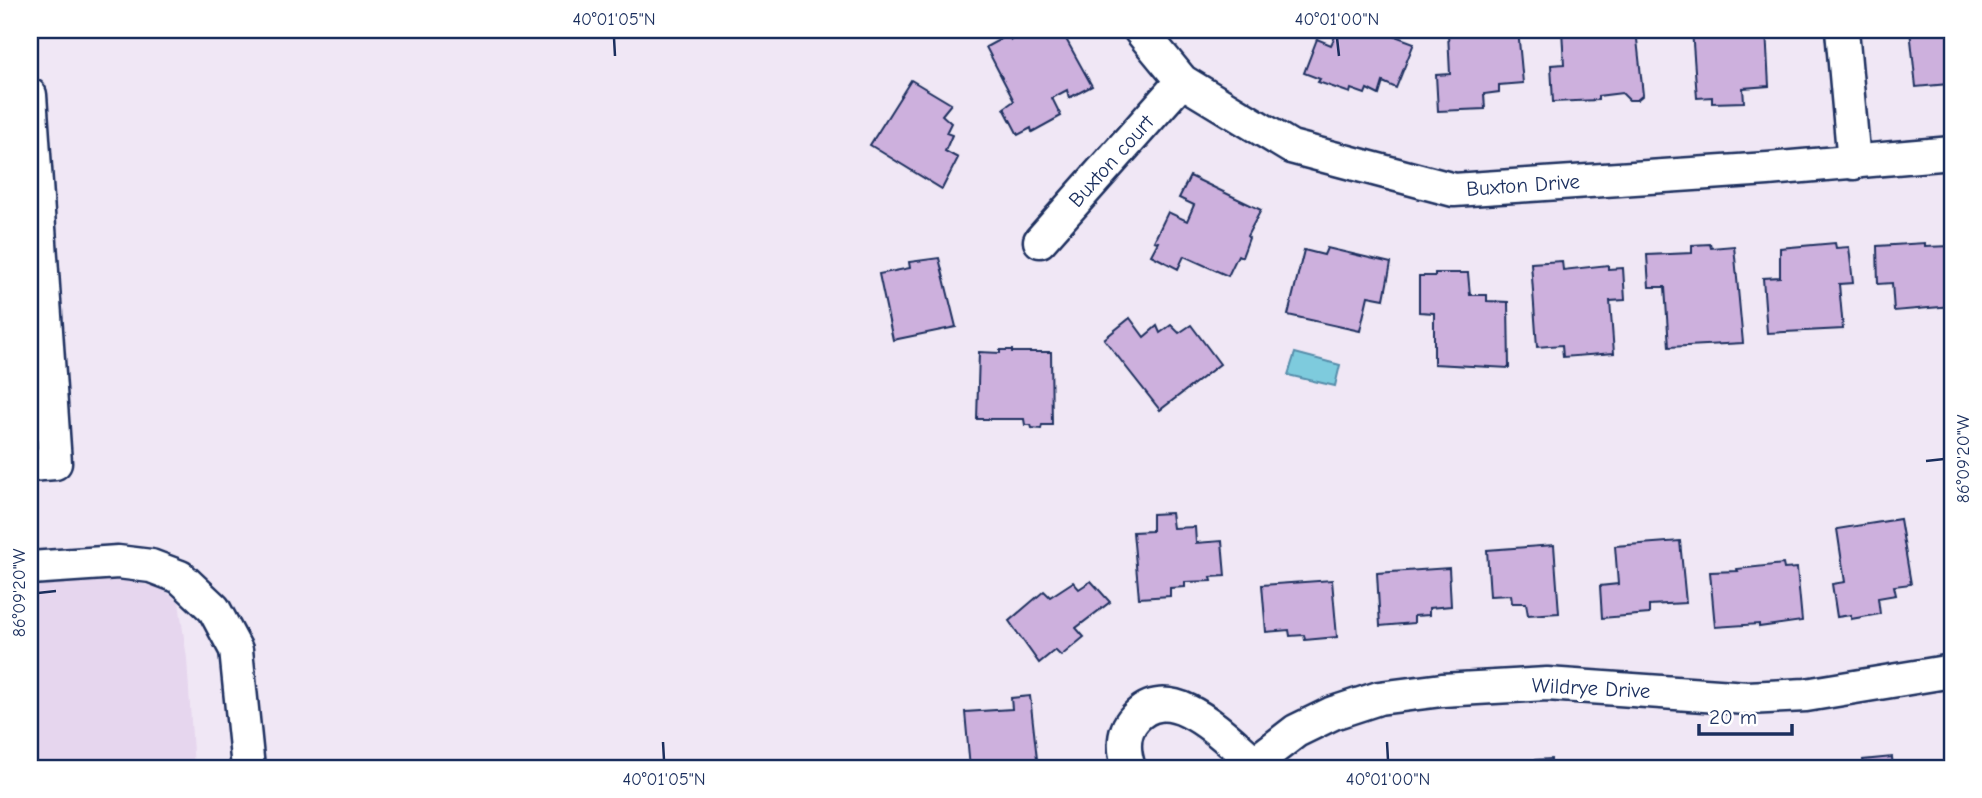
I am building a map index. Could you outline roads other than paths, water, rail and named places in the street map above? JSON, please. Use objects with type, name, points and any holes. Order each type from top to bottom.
[{"type":"street","name":"Buxton Drive","points":[[1140,30],[1182,81],[1291,147],[1454,190],[1854,163],[1952,153]]},
{"type":"street","points":[[1842,30],[1854,163]]},
{"type":"street","name":"Buxton court","points":[[1040,241],[1182,81]]},
{"type":"street","points":[[30,96],[55,463],[30,465]]},
{"type":"street","points":[[30,568],[118,562],[151,566],[180,577],[214,610],[236,650],[248,768]]},
{"type":"street","name":"Wildrye Drive","points":[[1251,765],[1296,731],[1333,713],[1379,698],[1442,690],[1547,684],[1747,698],[1806,695],[1952,671]]},
{"type":"street","points":[[1129,768],[1124,750],[1126,727],[1143,709],[1171,704],[1200,716],[1251,765]]},
{"type":"water","points":[[1295,353],[1340,365],[1335,386],[1288,375]]}]
